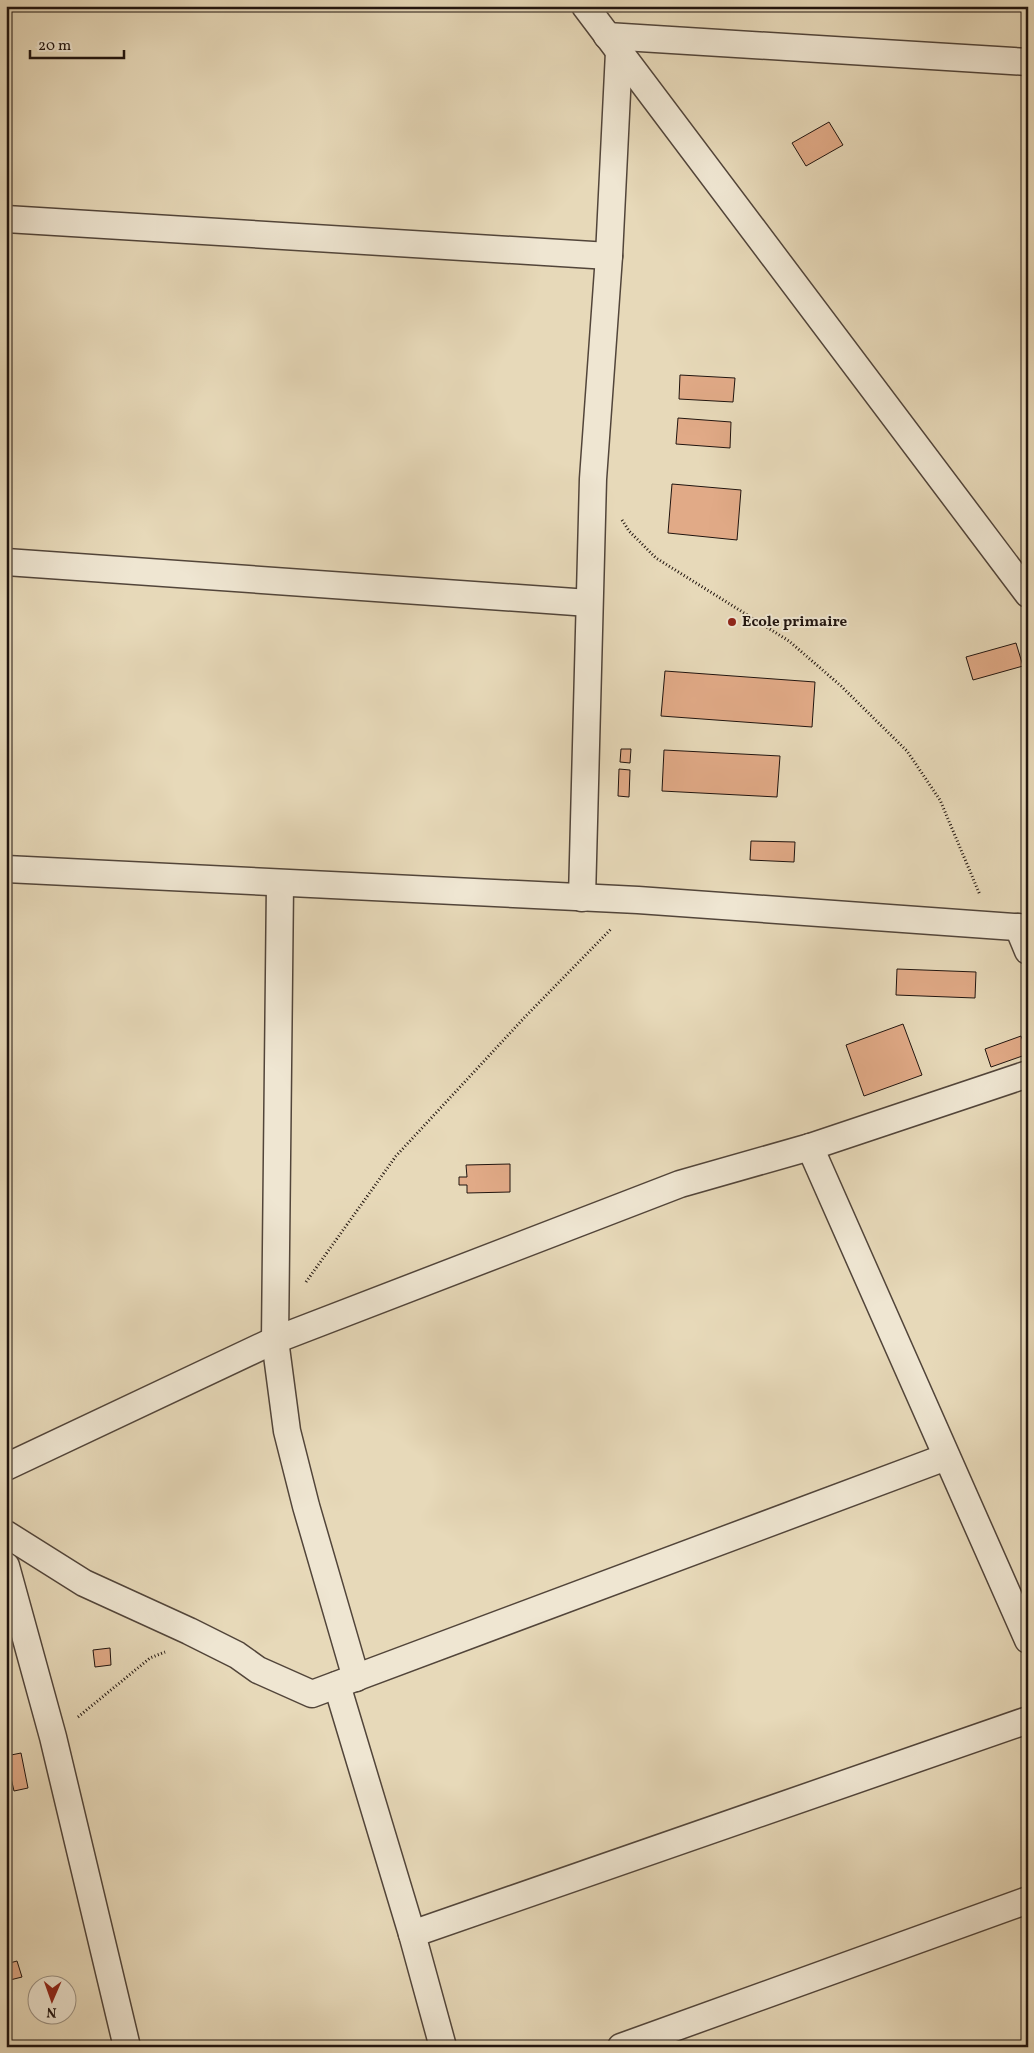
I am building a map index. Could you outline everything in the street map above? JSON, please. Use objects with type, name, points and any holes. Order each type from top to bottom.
[{"type":"street","points":[[585,6],[1028,594]]},
{"type":"street","points":[[613,44],[1028,62]]},
{"type":"street","points":[[582,898],[593,479],[609,256],[613,44]]},
{"type":"street","points":[[6,219],[609,256]]},
{"type":"street","points":[[6,562],[589,603]]},
{"type":"street","points":[[6,869],[280,884],[638,900],[1013,927],[1028,952]]},
{"type":"street","points":[[280,884],[275,1340],[287,1431],[346,1681],[443,2047]]},
{"type":"street","points":[[6,1467],[275,1340],[680,1184],[810,1147],[1028,1074]]},
{"type":"street","points":[[810,1147],[1028,1640]]},
{"type":"street","points":[[6,1534],[84,1582],[196,1634],[237,1655],[258,1670],[312,1694],[946,1457]]},
{"type":"street","points":[[6,1566],[52,1737],[127,2047]]},
{"type":"street","points":[[412,1934],[1028,1720]]},
{"type":"street","points":[[621,2047],[1028,1900]]},
{"type":"path","points":[[619,516],[629,531],[656,558],[789,641],[841,686],[907,751],[940,800],[1013,927]]},
{"type":"path","points":[[300,1290],[396,1156],[524,1018],[638,900]]},
{"type":"path","points":[[52,1737],[150,1658],[164,1652],[171,1652]]},
{"type":"building","points":[[829,122],[843,145],[806,166],[792,143]]},
{"type":"building","points":[[680,375],[735,378],[733,402],[679,399]]},
{"type":"building","points":[[678,418],[731,422],[730,448],[676,444]]},
{"type":"building","points":[[672,484],[741,490],[737,540],[668,533]]},
{"type":"building","points":[[1016,643],[1023,666],[973,680],[966,657]]},
{"type":"building","points":[[665,671],[815,682],[812,727],[661,716]]},
{"type":"building","points":[[621,749],[631,749],[630,763],[620,762]]},
{"type":"building","points":[[664,750],[780,756],[777,797],[662,791]]},
{"type":"building","points":[[619,769],[630,770],[629,797],[618,796]]},
{"type":"building","points":[[751,841],[795,842],[794,862],[750,860]]},
{"type":"building","points":[[897,969],[976,972],[975,998],[896,995]]},
{"type":"building","points":[[903,1024],[922,1075],[864,1096],[846,1045]]},
{"type":"building","points":[[1021,1036],[1028,1054],[991,1067],[985,1049]]},
{"type":"building","points":[[510,1164],[510,1192],[467,1193],[467,1185],[459,1185],[459,1177],[467,1177],[466,1165]]},
{"type":"building","points":[[110,1648],[111,1665],[95,1667],[93,1650]]},
{"type":"building","points":[[21,1753],[28,1788],[14,1791],[6,1756]]},
{"type":"building","points":[[17,1961],[22,1977],[6,1981],[6,1964]]},
{"type":"place","name":"Ecole primaire","points":[[732,622]]}]
